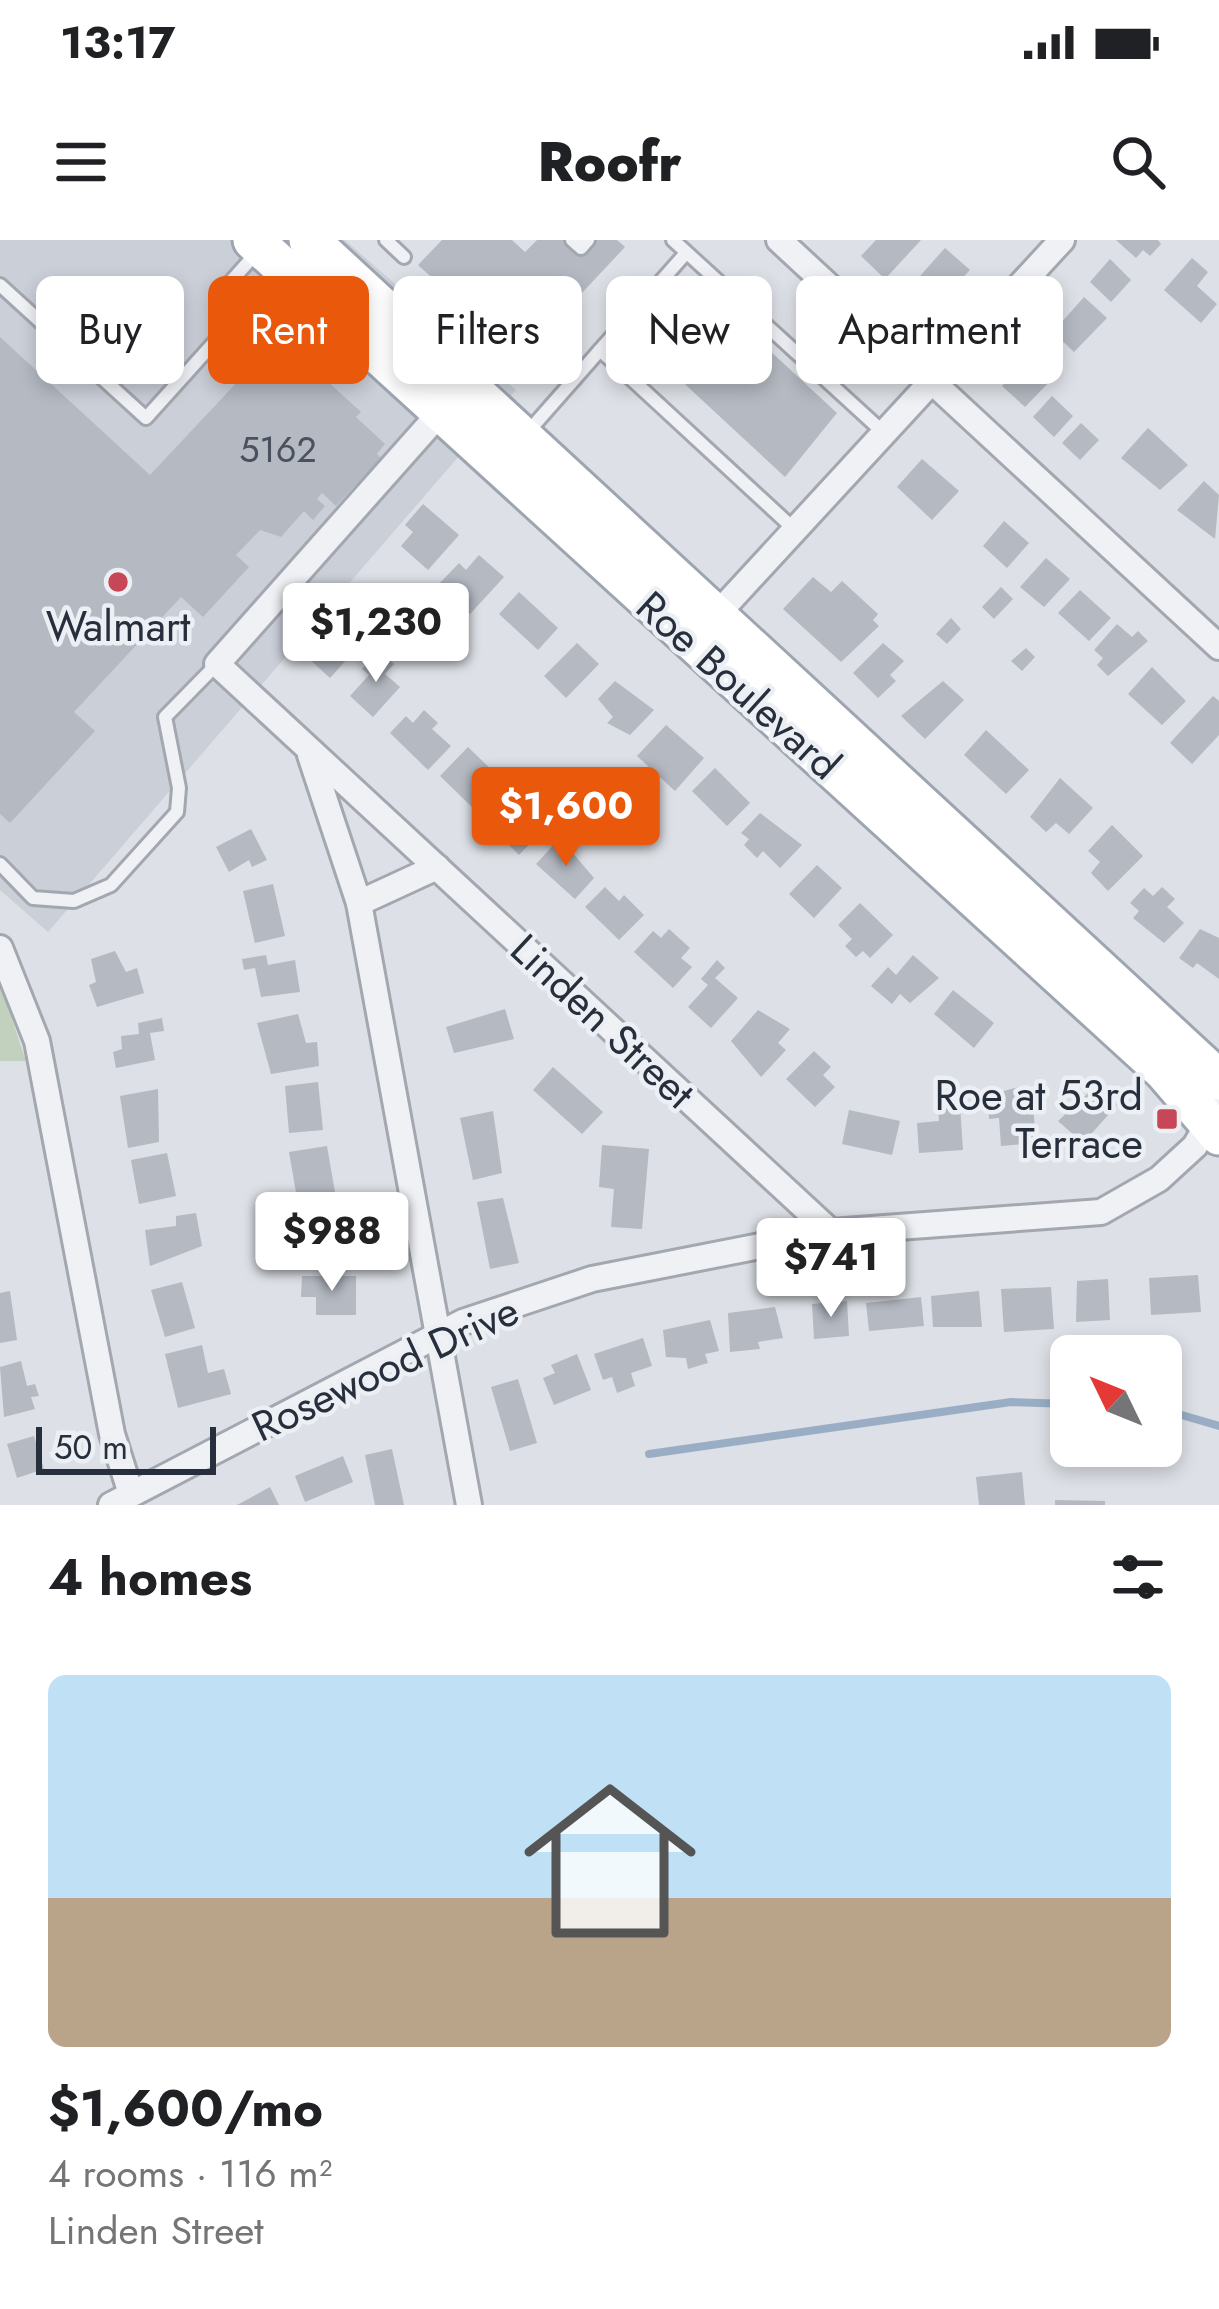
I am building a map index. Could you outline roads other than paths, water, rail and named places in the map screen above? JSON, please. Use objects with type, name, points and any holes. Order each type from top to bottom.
[{"type":"main road","name":"Roe Boulevard","points":[[309,240],[452,399],[522,439],[703,629],[1219,1080]]},
{"type":"main road","name":"Roe Boulevard","points":[[262,243],[452,399],[703,629],[1216,1120]]},
{"type":"street","points":[[779,240],[818,276]]},
{"type":"street","points":[[1029,276],[1062,240]]},
{"type":"street","points":[[703,629],[929,384]]},
{"type":"street","points":[[933,384],[1219,647]]},
{"type":"street","points":[[217,664],[452,399]]},
{"type":"street","name":"Linden Street","points":[[217,664],[831,1232]]},
{"type":"street","points":[[309,753],[359,903],[469,1505]]},
{"type":"street","points":[[359,903],[437,867]]},
{"type":"street","points":[[0,948],[37,1041],[121,1500]]},
{"type":"street","name":"Rosewood Drive","points":[[121,1500],[358,1372],[463,1322],[592,1279],[831,1232],[1101,1212],[1159,1179],[1216,1120]]},
{"type":"lane","points":[[386,240],[404,257]]},
{"type":"lane","points":[[572,240],[580,248],[588,240]]},
{"type":"lane","points":[[673,240],[883,432]]},
{"type":"lane","points":[[0,285],[146,418],[236,317],[217,297],[262,243]]},
{"type":"lane","points":[[522,439],[686,253]]},
{"type":"lane","points":[[600,350],[794,529]]},
{"type":"lane","points":[[0,864],[33,898],[74,901],[111,885],[177,812],[179,788],[165,717],[217,664]]},
{"type":"waterway","points":[[649,1454],[1011,1402],[1050,1403]]},
{"type":"waterway","points":[[1182,1415],[1219,1426]]},
{"type":"place","name":"Walmart","points":[[118,582]]},
{"type":"place","name":"Roe at 53rd Terrace","points":[[1167,1119]]}]
